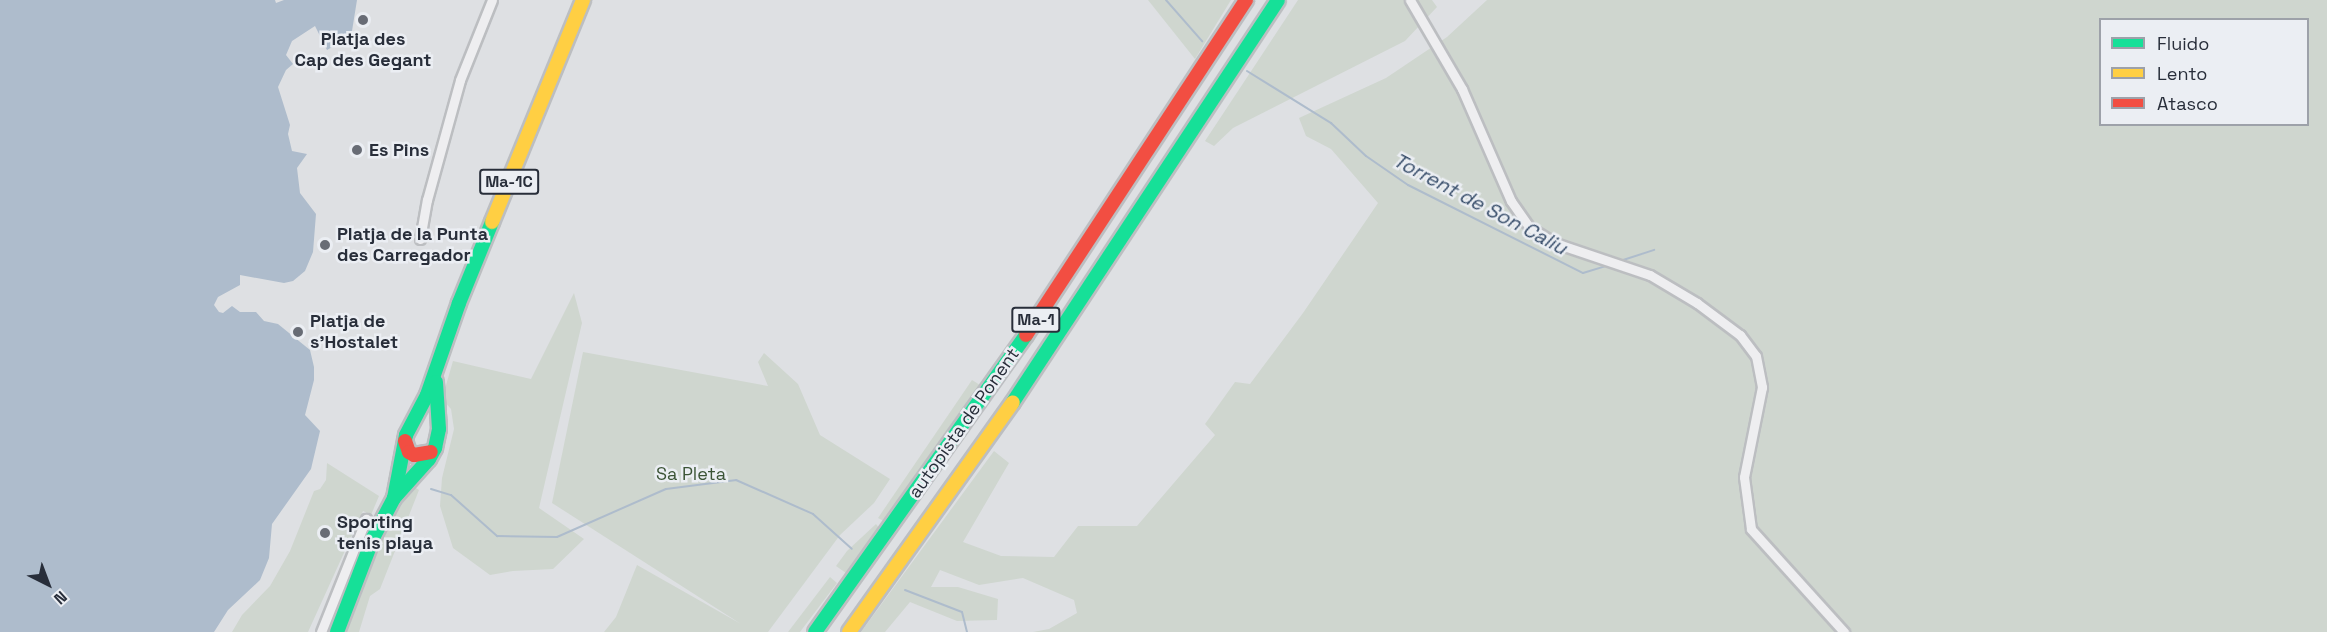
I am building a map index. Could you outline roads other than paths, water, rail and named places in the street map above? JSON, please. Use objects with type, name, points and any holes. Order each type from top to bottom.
[{"type":"main road","name":"Ma-1C","points":[[394,498],[406,436],[423,405],[459,303],[583,0]]},
{"type":"main road","name":"autopista de Ponent","points":[[815,632],[929,474],[1049,301],[1246,0]]},
{"type":"main road","name":"autopista de Ponent","points":[[849,632],[1045,356],[1278,0]]},
{"type":"main road","name":"Ma-1C","points":[[337,632],[373,538],[394,498],[429,459],[434,447],[439,429],[436,398],[437,365]]},
{"type":"main road","points":[[417,425],[427,426],[434,432],[434,447],[426,455],[414,455],[409,452],[406,436],[417,425]]},
{"type":"street","points":[[420,238],[427,200],[460,80],[492,0]]},
{"type":"street","points":[[1410,0],[1462,89],[1510,201],[1529,227],[1555,243],[1650,275],[1697,303],[1740,335],[1756,356],[1762,387],[1744,477],[1751,529],[1844,632]]},
{"type":"street","points":[[321,632],[366,519]]},
{"type":"water","points":[[0,0],[275,0],[276,3],[284,0],[357,0],[352,31],[343,41],[327,50],[315,26],[292,41],[286,55],[293,64],[286,70],[278,87],[290,125],[288,134],[292,151],[307,154],[297,168],[300,193],[316,214],[313,252],[305,271],[293,281],[284,283],[240,275],[240,285],[218,297],[214,305],[219,312],[223,313],[232,306],[240,312],[256,312],[264,321],[278,324],[310,350],[314,380],[305,415],[320,431],[311,469],[272,524],[269,558],[260,580],[228,610],[214,632],[0,632]]},
{"type":"waterway","name":"Torrent de Son Caliu","points":[[1166,0],[1202,41]]},
{"type":"waterway","name":"Torrent de Son Caliu","points":[[1247,71],[1331,123],[1366,156],[1408,185],[1583,273],[1609,265]]},
{"type":"waterway","name":"Torrent de Son Caliu","points":[[1620,261],[1654,250]]},
{"type":"waterway","points":[[431,489],[451,495],[497,536],[557,537],[666,489],[736,480],[813,514],[852,549]]},
{"type":"waterway","points":[[905,590],[962,612],[967,632]]},
{"type":"place","name":"Platja des Cap des Gegant","points":[[363,20]]},
{"type":"place","name":"Es Pins","points":[[357,150]]},
{"type":"place","name":"Platja de la Punta des Carregador","points":[[325,245]]},
{"type":"place","name":"Platja de s'Hostalet","points":[[298,332]]},
{"type":"place","name":"Sporting tenis playa","points":[[325,533]]},
{"type":"park label","name":"Sa Pleta","points":[[691,474]]}]
